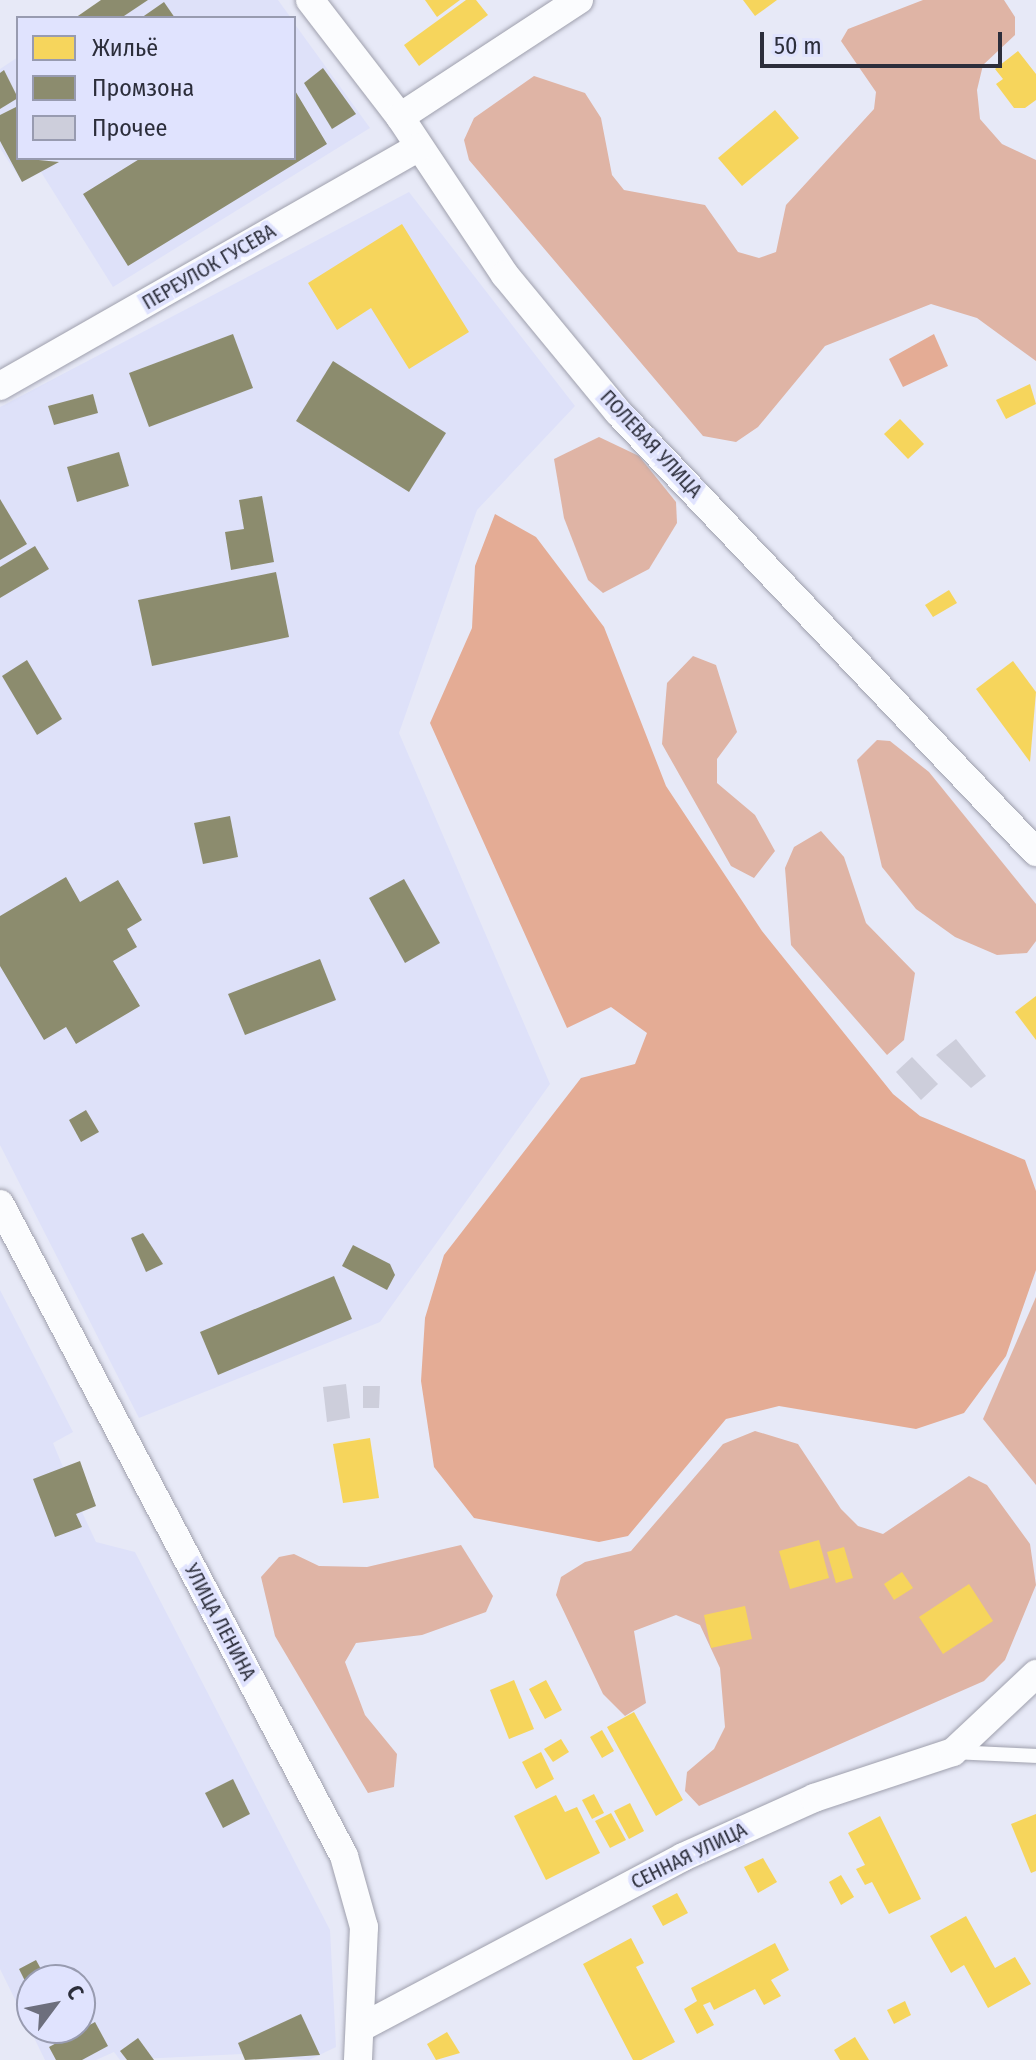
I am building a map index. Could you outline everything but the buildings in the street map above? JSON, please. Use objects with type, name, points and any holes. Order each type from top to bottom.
[{"type":"street","name":"ПОЛЕВАЯ УЛИЦА","points":[[310,0],[400,117],[505,275],[618,412],[1036,852]]},
{"type":"street","points":[[400,117],[579,0]]},
{"type":"street","name":"ПЕРЕУЛОК ГУСЕВА","points":[[0,386],[418,148]]},
{"type":"street","name":"УЛИЦА ЛЕНИНА","points":[[0,1204],[344,1856],[364,1927],[364,2026],[358,2060]]},
{"type":"street","points":[[953,1752],[1036,1674]]},
{"type":"street","name":"СЕННАЯ УЛИЦА","points":[[364,2026],[683,1857],[814,1798],[953,1752]]},
{"type":"lane","name":"СЕННАЯ УЛИЦА","points":[[953,1752],[1036,1756]]},
{"type":"shaded area","points":[[103,0],[278,0],[290,16],[79,16]]},
{"type":"shaded area","points":[[923,0],[1004,0],[1015,17],[1015,35],[983,65],[977,90],[980,119],[1002,144],[1036,160],[1036,361],[977,318],[931,304],[825,346],[758,427],[736,442],[703,436],[469,160],[464,140],[474,118],[534,76],[585,93],[601,118],[612,175],[624,190],[705,205],[738,252],[759,258],[776,252],[786,205],[874,109],[876,92],[841,41],[848,29]]},
{"type":"shaded area","points":[[296,26],[370,128],[113,287],[41,172],[22,182],[0,148],[0,69],[16,58],[16,160],[296,160]]},
{"type":"shaded area","points":[[409,192],[575,406],[477,510],[399,733],[550,1084],[380,1322],[139,1418],[0,1145],[0,407]]},
{"type":"shaded area","points":[[934,334],[948,366],[903,387],[889,359]]},
{"type":"shaded area","points":[[599,437],[639,456],[676,502],[677,523],[649,569],[603,593],[588,580],[564,518],[554,459]]},
{"type":"shaded area","points":[[495,514],[536,537],[604,627],[666,786],[762,931],[893,1094],[920,1116],[1025,1160],[1036,1191],[1036,1270],[1006,1356],[964,1413],[916,1429],[779,1406],[726,1419],[628,1536],[599,1542],[474,1518],[434,1467],[421,1381],[425,1318],[444,1255],[581,1078],[635,1064],[647,1033],[611,1007],[567,1028],[430,723],[472,628],[475,566]]},
{"type":"shaded area","points":[[693,656],[716,665],[737,732],[717,759],[717,783],[755,815],[775,851],[754,878],[731,866],[662,744],[667,683]]},
{"type":"shaded area","points":[[877,740],[890,741],[929,772],[1036,904],[1036,941],[1027,953],[997,955],[955,937],[916,909],[882,867],[857,760]]},
{"type":"shaded area","points":[[821,831],[844,857],[866,923],[915,973],[904,1040],[887,1055],[791,945],[785,868],[794,847]]},
{"type":"shaded area","points":[[0,1290],[73,1432],[53,1443],[63,1467],[80,1462],[96,1506],[82,1512],[96,1542],[135,1552],[330,1930],[336,2047],[309,2060],[242,2054],[120,2060],[114,2052],[96,2060],[45,2060],[37,2044],[96,2044],[96,1964],[16,1964],[16,2001],[0,1969]]},
{"type":"shaded area","points":[[1036,1297],[1036,1485],[983,1419]]},
{"type":"shaded area","points":[[755,1431],[798,1444],[841,1509],[858,1526],[883,1534],[969,1476],[987,1485],[1030,1544],[1036,1585],[1005,1660],[984,1681],[699,1806],[685,1791],[687,1772],[714,1749],[725,1727],[720,1668],[700,1625],[676,1615],[634,1631],[646,1703],[625,1716],[603,1694],[556,1595],[561,1577],[585,1562],[631,1551],[723,1444]]},
{"type":"shaded area","points":[[461,1545],[493,1596],[486,1612],[422,1635],[356,1643],[345,1662],[365,1715],[397,1754],[394,1787],[368,1793],[275,1636],[261,1577],[279,1557],[294,1554],[319,1566],[367,1567]]}]
